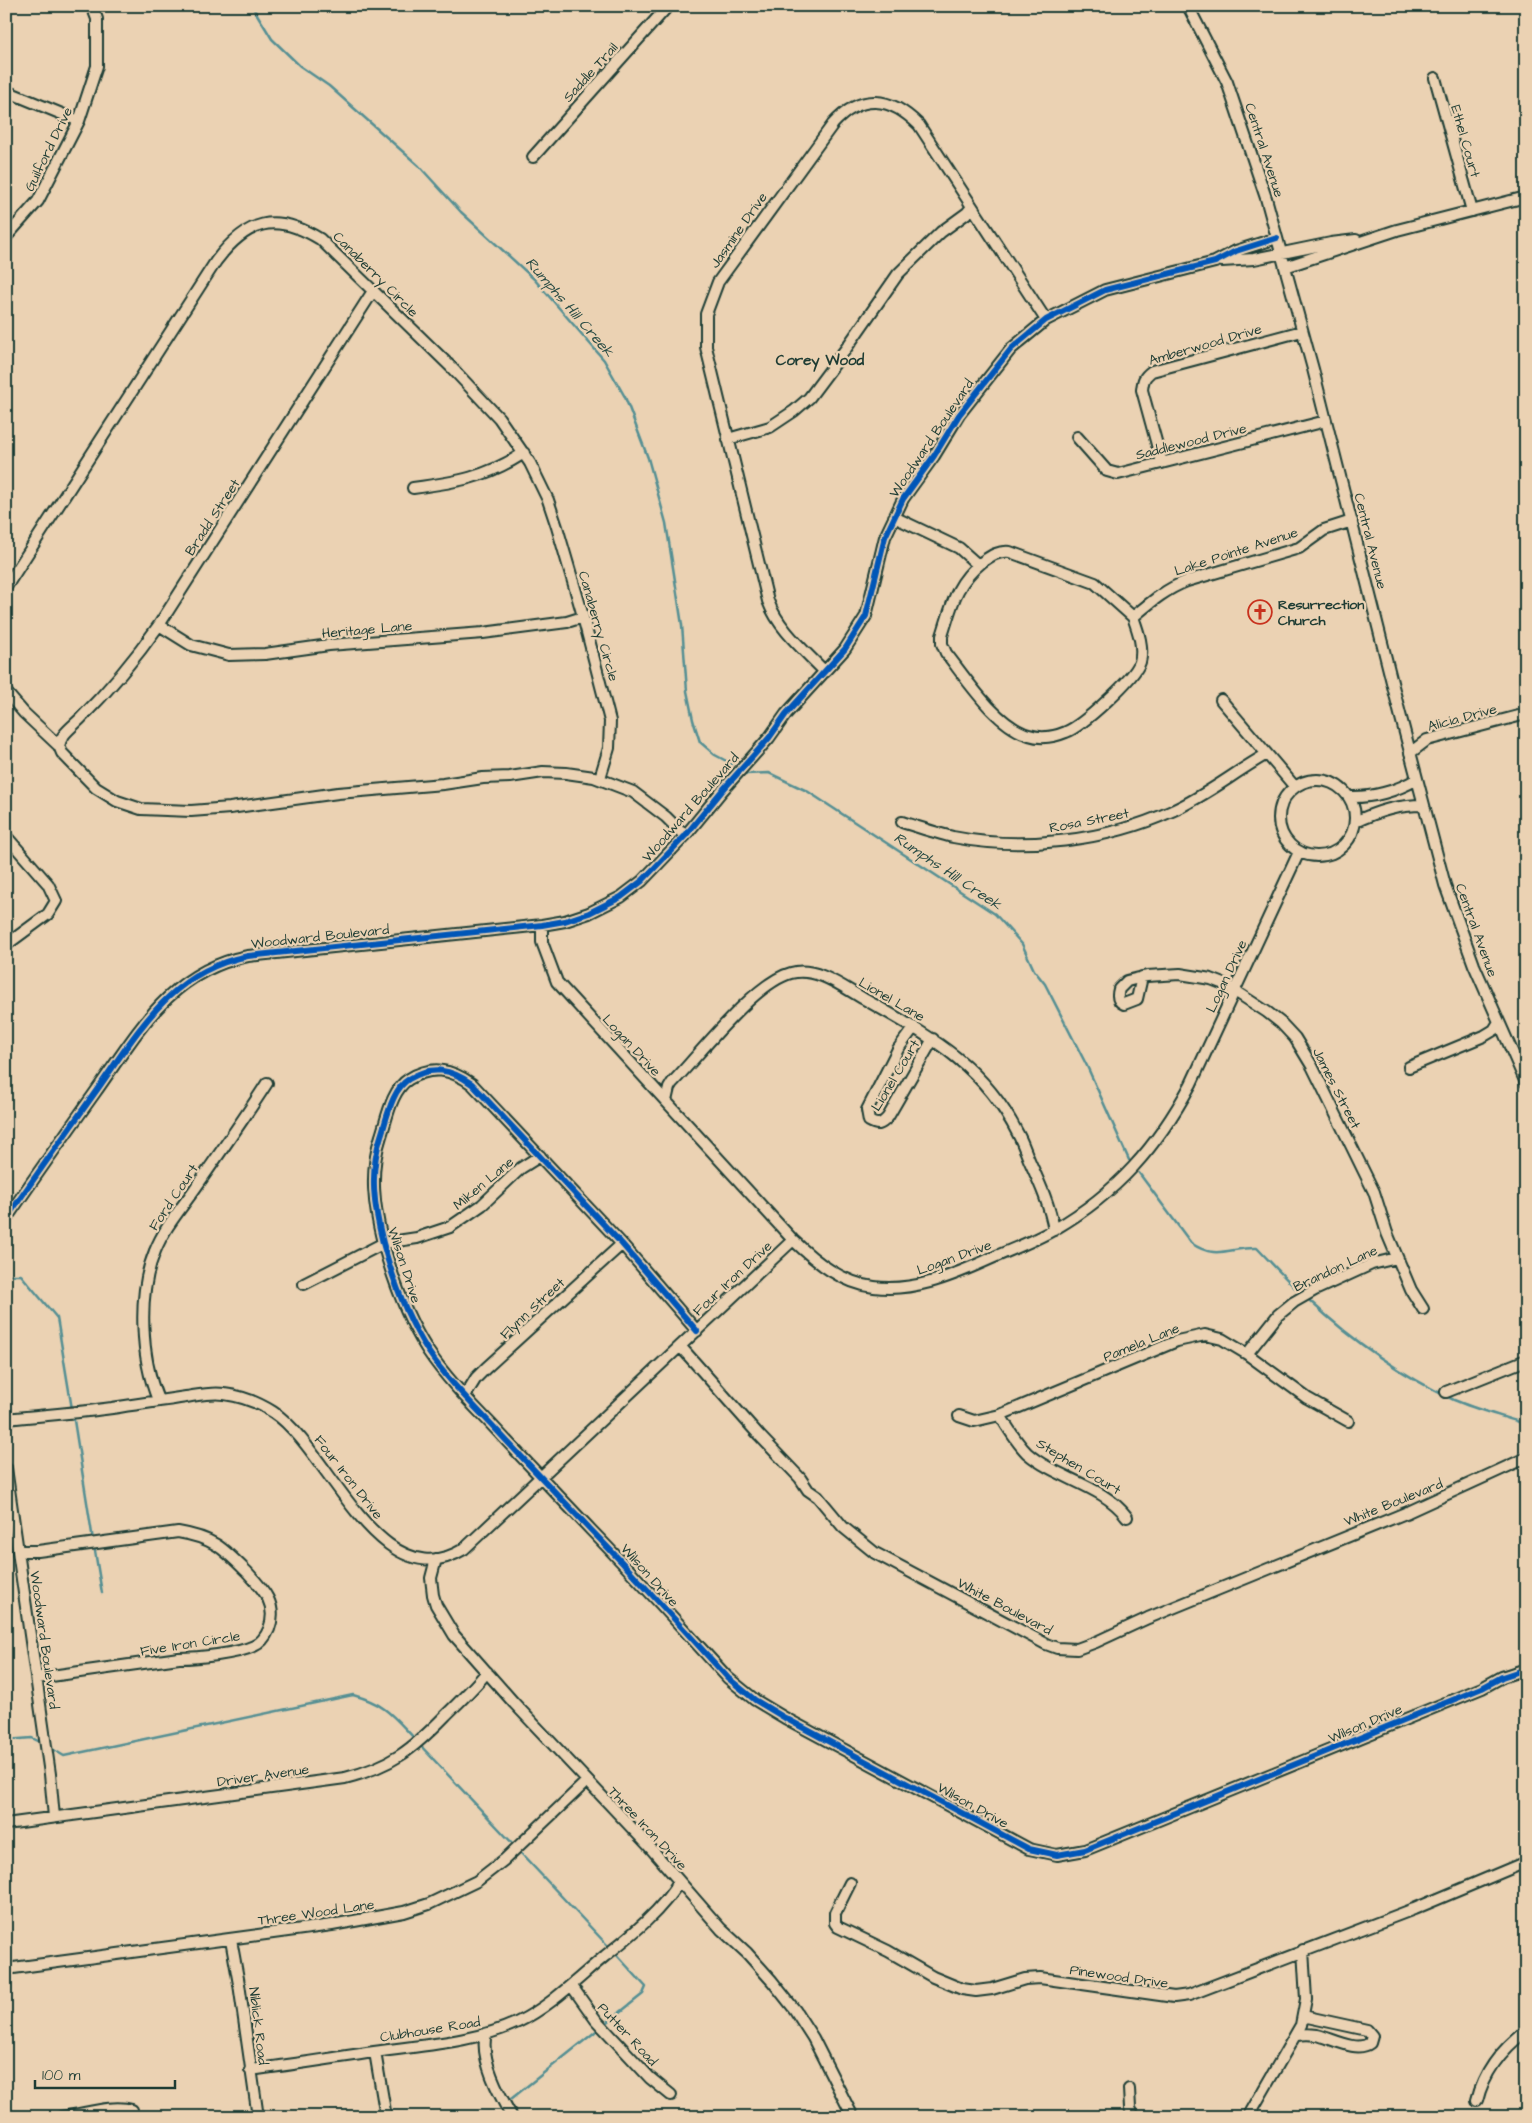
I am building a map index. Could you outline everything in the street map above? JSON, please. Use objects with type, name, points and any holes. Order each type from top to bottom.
[{"type":"street","name":"Guilford Drive","points":[[6,236],[38,201],[79,121],[97,66],[97,19],[92,6]]},
{"type":"street","name":"Saddle Trail","points":[[534,157],[668,6]]},
{"type":"street","name":"Central Avenue","points":[[1188,6],[1227,82],[1251,149],[1326,421],[1410,753],[1452,906],[1474,965],[1526,1083]]},
{"type":"street","name":"Ethel Court","points":[[1435,78],[1472,211]]},
{"type":"street","points":[[6,91],[79,121]]},
{"type":"street","name":"Jasmine Drive","points":[[825,672],[794,642],[772,611],[706,347],[705,325],[709,303],[718,282],[810,153],[840,116],[859,104],[869,102],[890,104],[901,109],[919,125],[1046,320]]},
{"type":"street","points":[[1285,267],[1367,239],[1526,197]]},
{"type":"street","points":[[728,439],[770,426],[794,411],[809,398],[898,274],[941,232],[968,213],[972,207]]},
{"type":"street","name":"Canaberry Circle","points":[[6,586],[216,261],[239,235],[261,225],[286,224],[299,227],[320,239],[482,398],[524,453],[548,500],[583,617],[610,721],[609,748],[600,778]]},
{"type":"street","name":"Woodward Boulevard","points":[[1215,262],[1236,252],[1277,238]]},
{"type":"street","name":"Woodward Boulevard","points":[[6,1220],[128,1044],[154,1010],[185,982],[222,963],[248,956],[565,921],[588,913],[621,897],[642,882],[685,836],[720,792],[769,738],[786,714],[825,672],[850,641],[866,616],[885,538],[910,487],[992,370],[1011,349],[1046,320],[1105,290],[1215,262],[1254,259],[1347,240],[1367,239]]},
{"type":"street","name":"Bradd Street","points":[[59,746],[63,735],[108,691],[136,658],[159,625],[373,291]]},
{"type":"street","name":"Amberwood Drive","points":[[1162,463],[1142,390],[1143,379],[1147,375],[1152,371],[1302,331]]},
{"type":"street","name":"Saddlewood Drive","points":[[1077,437],[1106,471],[1118,474],[1326,421]]},
{"type":"street","points":[[413,488],[479,477],[524,453]]},
{"type":"street","points":[[894,517],[959,548],[978,566]]},
{"type":"street","name":"Lake Pointe Avenue","points":[[1134,617],[1170,588],[1299,548],[1324,530],[1352,521]]},
{"type":"street","points":[[1000,551],[1010,552],[1095,583],[1134,617],[1142,653],[1135,671],[1125,684],[1075,728],[1055,736],[1028,735],[1012,728],[1000,718],[946,652],[942,644],[942,636],[958,588],[970,572],[990,556],[1000,551]]},
{"type":"street","name":"Heritage Lane","points":[[159,625],[191,645],[230,655],[265,654],[329,646],[483,633],[567,622],[583,617]]},
{"type":"street","points":[[6,692],[24,714],[59,746],[62,753],[96,788],[128,806],[153,811],[191,811],[230,808],[338,793],[443,784],[543,772],[566,773],[600,778],[633,792],[672,822],[685,836]]},
{"type":"street","points":[[1221,700],[1295,787]]},
{"type":"street","name":"Alicia Drive","points":[[1410,753],[1427,740],[1526,714]]},
{"type":"street","name":"Rosa Street","points":[[902,822],[950,836],[1004,843],[1031,844],[1054,842],[1110,832],[1172,812],[1267,754]]},
{"type":"street","points":[[1349,797],[1361,798],[1403,787],[1417,779]]},
{"type":"street","points":[[1311,780],[1328,782],[1336,785],[1349,797],[1355,813],[1355,822],[1348,841],[1333,853],[1314,857],[1299,852],[1287,842],[1279,823],[1282,803],[1295,787],[1311,780]]},
{"type":"street","points":[[1355,822],[1370,814],[1394,807],[1424,805]]},
{"type":"street","points":[[6,836],[48,884],[56,900],[48,914],[6,945]]},
{"type":"street","name":"Logan Drive","points":[[542,924],[542,942],[545,956],[557,982],[794,1240],[820,1264],[841,1277],[868,1286],[896,1288],[944,1278],[1012,1250],[1054,1230],[1085,1210],[1134,1167],[1173,1118],[1191,1084],[1299,852]]},
{"type":"street","name":"Lionel Lane","points":[[666,1102],[672,1083],[754,995],[769,983],[793,972],[810,973],[828,979],[914,1027],[966,1064],[1003,1108],[1023,1144],[1047,1204],[1054,1230]]},
{"type":"street","name":"James Street","points":[[1142,977],[1180,974],[1211,979],[1235,991],[1267,1012],[1281,1024],[1306,1056],[1374,1192],[1384,1226],[1397,1258],[1423,1309]]},
{"type":"street","points":[[1409,1067],[1484,1036],[1494,1030],[1499,1022]]},
{"type":"street","name":"Lionel Court","points":[[914,1027],[898,1049],[867,1110],[869,1121],[876,1125],[881,1124],[888,1117],[933,1039]]},
{"type":"street","name":"Wilson Drive","points":[[697,1331],[622,1244],[495,1107],[465,1079],[448,1071],[430,1070],[421,1072],[405,1081],[388,1114],[377,1146],[373,1169],[373,1192],[384,1243],[402,1298],[415,1329],[443,1371],[540,1478],[632,1572],[728,1678],[748,1695],[785,1718],[1000,1834],[1029,1849],[1056,1855],[1070,1854],[1100,1845],[1482,1688],[1502,1677],[1526,1669]]},
{"type":"street","name":"Ford Court","points":[[158,1400],[150,1377],[143,1320],[147,1280],[152,1261],[171,1221],[268,1083]]},
{"type":"street","name":"Miken Lane","points":[[304,1284],[384,1243],[417,1238],[450,1227],[482,1205],[521,1168],[540,1156]]},
{"type":"street","name":"Four Iron Drive","points":[[6,1419],[61,1415],[198,1394],[222,1394],[246,1399],[273,1412],[290,1426],[369,1528],[387,1543],[406,1554],[420,1559],[448,1557],[464,1549],[794,1240]]},
{"type":"street","name":"Flynn Street","points":[[465,1396],[476,1378],[486,1368],[622,1244]]},
{"type":"street","name":"Brandon Lane","points":[[1247,1354],[1278,1315],[1294,1302],[1315,1290],[1372,1264],[1397,1258]]},
{"type":"street","name":"Pamela Lane","points":[[959,1416],[974,1421],[1000,1415],[1186,1338],[1205,1335],[1214,1337],[1247,1354],[1307,1398],[1348,1421]]},
{"type":"street","name":"White Boulevard","points":[[680,1346],[800,1478],[808,1490],[818,1497],[844,1527],[863,1544],[875,1553],[1046,1644],[1066,1650],[1077,1649],[1096,1642],[1148,1618],[1408,1512],[1526,1458]]},
{"type":"street","points":[[1446,1392],[1526,1360]]},
{"type":"street","name":"Stephen Court","points":[[1000,1415],[1012,1435],[1027,1452],[1057,1472],[1113,1501],[1127,1516]]},
{"type":"street","name":"Woodward Boulevard","points":[[6,1468],[37,1678],[54,1818]]},
{"type":"street","name":"Five Iron Circle","points":[[18,1551],[38,1551],[178,1532],[191,1534],[223,1548],[265,1592],[272,1608],[268,1632],[255,1646],[246,1649],[194,1658],[179,1658],[37,1678]]},
{"type":"street","name":"Three Iron Drive","points":[[436,1559],[431,1578],[436,1605],[454,1635],[721,1929],[746,1953],[795,2010],[824,2058],[853,2117]]},
{"type":"street","name":"Driver Avenue","points":[[6,1824],[345,1778],[369,1772],[391,1762],[412,1749],[473,1690],[487,1672]]},
{"type":"street","name":"Three Wood Lane","points":[[6,1969],[231,1940],[404,1912],[438,1900],[477,1881],[504,1860],[587,1781]]},
{"type":"street","name":"Pinewood Drive","points":[[850,1883],[835,1914],[835,1923],[838,1927],[888,1951],[933,1977],[962,1989],[976,1991],[992,1989],[1025,1979],[1040,1978],[1149,1995],[1182,1997],[1414,1909],[1526,1862]]},
{"type":"street","name":"Clubhouse Road","points":[[250,2070],[414,2047],[486,2034],[528,2016],[571,1985],[662,1904],[670,1896],[679,1881]]},
{"type":"street","name":"Niblick Road","points":[[231,1940],[258,2117]]},
{"type":"street","points":[[1248,2117],[1297,2035],[1304,2016],[1306,2000],[1303,1950]]},
{"type":"street","name":"Putter Road","points":[[571,1985],[596,2020],[650,2078],[671,2095]]},
{"type":"street","points":[[1297,2035],[1307,2033],[1361,2046],[1370,2043],[1372,2036],[1368,2030],[1304,2016]]},
{"type":"street","points":[[1477,2101],[1482,2084],[1494,2064],[1504,2050],[1526,2031]]},
{"type":"street","points":[[486,2034],[483,2048],[486,2058],[512,2117]]},
{"type":"street","points":[[375,2052],[386,2117]]},
{"type":"street","points":[[1129,2089],[1130,2108],[1134,2117]]},
{"type":"street","points":[[61,2117],[126,2108],[132,2110]]},
{"type":"waterway","name":"Rumphs Hill Creek","points":[[252,6],[272,39],[300,66],[329,86],[419,166],[461,212],[534,279],[604,360],[625,397],[648,458],[666,523],[682,625],[687,691],[693,720],[700,742],[715,755],[732,764]]},
{"type":"waterway","name":"Rumphs Hill Creek","points":[[746,774],[769,773],[807,791],[995,914],[1022,944],[1034,970],[1045,984],[1087,1066],[1129,1160]]},
{"type":"waterway","name":"Rumphs Hill Creek","points":[[1139,1173],[1191,1243],[1208,1251],[1216,1252],[1257,1248],[1298,1291]]},
{"type":"waterway","points":[[6,1275],[21,1275],[57,1318],[72,1409]]},
{"type":"waterway","name":"Rumphs Hill Creek","points":[[1310,1301],[1360,1343],[1415,1380],[1454,1400],[1526,1426]]},
{"type":"waterway","points":[[73,1414],[93,1540]]},
{"type":"waterway","points":[[94,1545],[102,1593]]},
{"type":"waterway","points":[[49,1747],[64,1756],[353,1695],[374,1702],[395,1718],[416,1740]]},
{"type":"waterway","points":[[6,1740],[32,1738],[42,1743]]},
{"type":"waterway","points":[[419,1744],[515,1846]]},
{"type":"waterway","points":[[518,1850],[610,1948]]},
{"type":"waterway","points":[[604,2025],[643,1994],[646,1987],[614,1952]]},
{"type":"waterway","points":[[506,2103],[600,2028]]},
{"type":"cycle path","points":[[6,1219],[141,1028],[157,1008],[176,990],[197,975],[220,964],[248,956],[565,921],[589,913],[621,897],[642,881],[685,836],[769,738],[786,714],[845,649],[866,616],[885,537],[903,499],[934,456],[959,415],[1011,349],[1046,320],[1105,290],[1215,262],[1236,251],[1277,238]]},
{"type":"cycle path","points":[[697,1331],[622,1244],[472,1084],[449,1072],[434,1070],[409,1079],[398,1090],[391,1104],[377,1149],[374,1176],[377,1216],[391,1271],[401,1298],[420,1338],[442,1371],[626,1566],[728,1678],[755,1700],[1029,1849],[1057,1855],[1085,1850],[1482,1688],[1502,1677],[1526,1669]]},
{"type":"place","name":"Resurrection Church","points":[[1260,612]]},
{"type":"district","name":"Corey Wood","points":[[820,360]]}]
